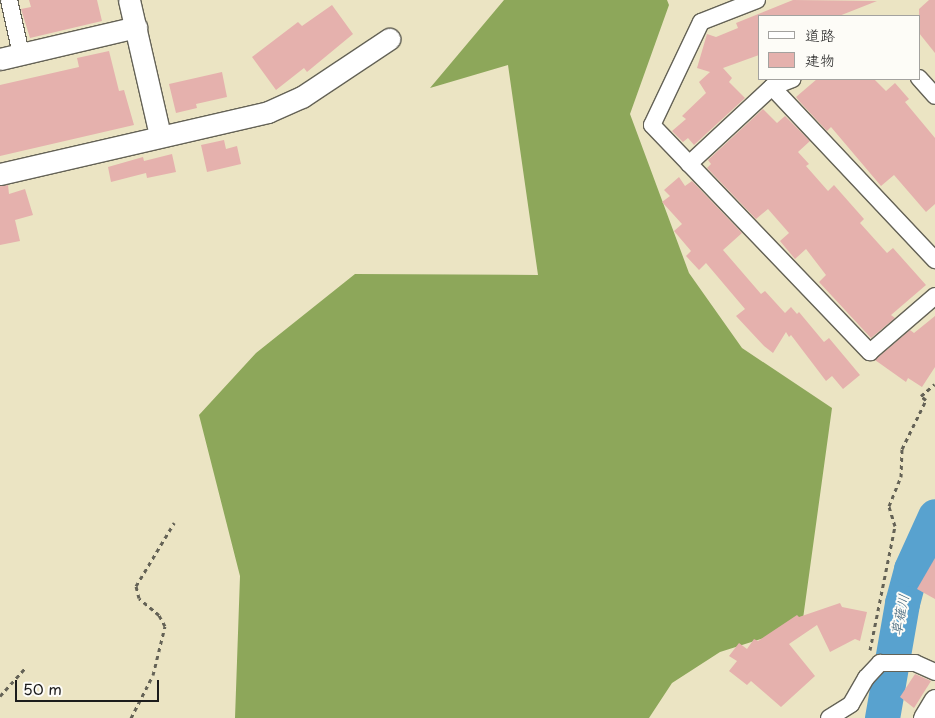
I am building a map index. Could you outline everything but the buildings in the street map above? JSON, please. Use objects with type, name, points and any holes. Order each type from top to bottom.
[{"type":"street","points":[[9,0],[21,54]]},
{"type":"street","points":[[129,0],[160,135]]},
{"type":"street","points":[[757,0],[701,22],[652,125],[870,352],[935,296]]},
{"type":"street","points":[[0,59],[136,27]]},
{"type":"street","points":[[0,174],[160,135],[268,112],[302,97],[389,39]]},
{"type":"street","points":[[920,79],[935,96]]},
{"type":"street","points":[[689,164],[772,87],[790,80]]},
{"type":"street","points":[[772,87],[935,260]]},
{"type":"street","points":[[829,718],[852,704],[866,678],[880,663],[915,663],[935,672]]},
{"type":"street","points":[[924,718],[935,700]]},
{"type":"path","points":[[880,663],[871,660],[868,655],[895,526],[889,506],[901,477],[905,437],[926,400],[922,396],[935,384]]},
{"type":"path","points":[[131,718],[153,675],[165,626],[159,615],[139,598],[136,586],[174,523]]},
{"type":"path","points":[[0,696],[25,668]]},
{"type":"green space","points":[[504,0],[667,0],[669,5],[630,114],[689,273],[742,348],[832,408],[802,626],[720,652],[672,683],[649,718],[235,718],[240,576],[199,415],[256,353],[355,274],[538,275],[508,65],[430,88]]},
{"type":"waterway","name":"草薙川","points":[[882,718],[902,603],[911,569],[935,516]]}]
